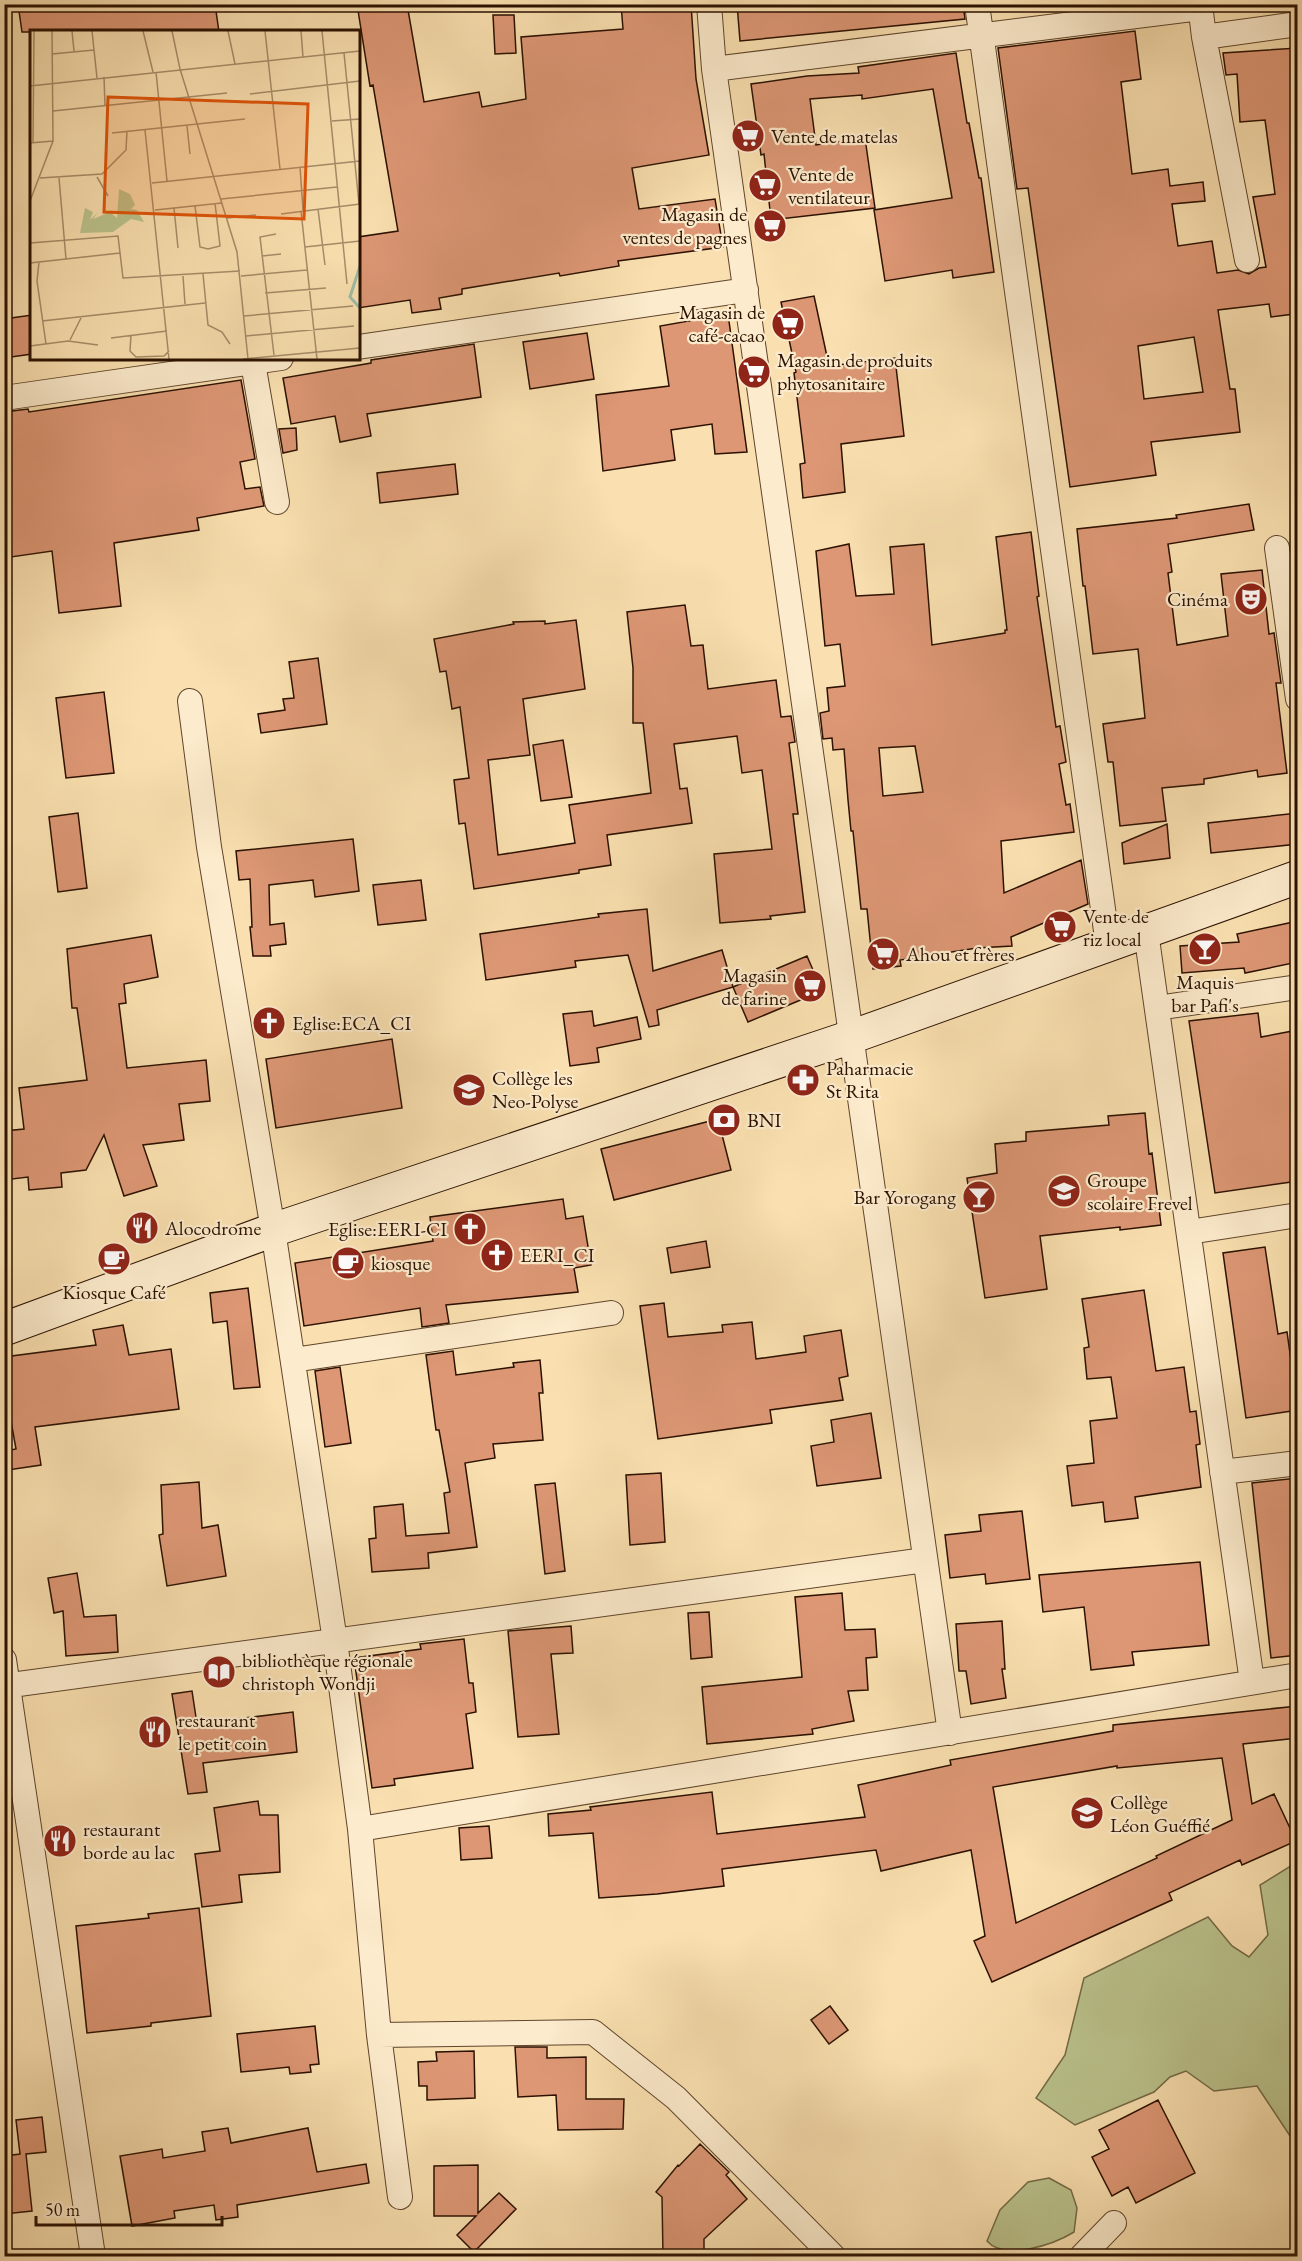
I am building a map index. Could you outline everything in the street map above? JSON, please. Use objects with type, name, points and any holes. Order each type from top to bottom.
[{"type":"main road","points":[[4,1329],[273,1230],[852,1037],[1298,877]]},
{"type":"street","points":[[709,4],[714,69],[950,1733]]},
{"type":"street","points":[[977,4],[1108,945]]},
{"type":"street","points":[[714,69],[1200,6],[1247,260]]},
{"type":"street","points":[[1204,37],[1298,24]]},
{"type":"street","points":[[360,347],[746,290]]},
{"type":"street","points":[[4,398],[271,360]]},
{"type":"street","points":[[254,363],[277,501]]},
{"type":"street","points":[[1277,548],[1298,699]]},
{"type":"street","points":[[190,701],[209,847],[273,1230],[335,1641],[360,1829],[379,2035],[400,2197]]},
{"type":"street","points":[[1146,932],[1252,1682]]},
{"type":"street","points":[[1157,1008],[1298,987]]},
{"type":"street","points":[[1189,1232],[1298,1215]]},
{"type":"street","points":[[293,1360],[611,1313]]},
{"type":"street","points":[[1222,1472],[1298,1462]]},
{"type":"street","points":[[6,1686],[926,1560]]},
{"type":"street","points":[[4,1660],[6,1686],[93,2256]]},
{"type":"street","points":[[360,1829],[1298,1675]]},
{"type":"street","points":[[379,2035],[593,2032],[676,2098],[833,2256]]},
{"type":"street","points":[[1082,2256],[1114,2223]]},
{"type":"green space","points":[[1297,1862],[1297,2135],[1292,2139],[1257,2086],[1214,2091],[1186,2071],[1170,2077],[1154,2092],[1075,2125],[1036,2098],[1065,2055],[1084,1978],[1208,1917],[1232,1946],[1249,1957],[1268,1935],[1260,1885]]},
{"type":"green space","points":[[1049,2178],[1071,2190],[1077,2208],[1074,2232],[1054,2242],[1029,2249],[1005,2250],[987,2241],[1000,2210],[1028,2182]]},
{"type":"building","points":[[18,4],[215,4],[219,30],[30,30],[30,32],[22,32]]},
{"type":"building","points":[[357,4],[407,4],[424,102],[479,92],[482,107],[526,99],[521,37],[623,29],[621,4],[691,4],[696,79],[709,155],[632,168],[639,209],[715,199],[723,247],[618,261],[619,266],[462,289],[462,294],[439,298],[441,309],[412,313],[410,300],[360,308],[360,237],[398,231],[373,85],[370,86]]},
{"type":"building","points":[[737,4],[963,4],[965,19],[740,41]]},
{"type":"building","points":[[493,15],[514,15],[516,53],[495,54]]},
{"type":"building","points":[[1135,31],[1141,79],[1121,82],[1132,174],[1168,169],[1170,186],[1203,182],[1205,201],[1172,204],[1178,246],[1212,241],[1217,273],[1238,270],[1249,274],[1266,267],[1253,197],[1275,194],[1265,120],[1240,122],[1237,74],[1226,75],[1223,53],[1298,48],[1298,285],[1291,286],[1294,314],[1271,317],[1269,304],[1218,310],[1230,389],[1235,389],[1240,432],[1151,442],[1156,475],[1070,487],[1028,188],[1017,189],[998,48]],"holes":[[[1194,337],[1203,392],[1144,399],[1138,346]]]},
{"type":"building","points":[[956,53],[967,123],[969,123],[979,178],[981,178],[994,272],[953,278],[952,270],[885,281],[874,210],[952,198],[933,89],[862,99],[862,95],[810,99],[816,145],[865,138],[875,208],[771,220],[764,154],[761,155],[751,84],[807,76],[859,73],[858,67]]},
{"type":"building","points":[[814,296],[829,366],[895,358],[904,436],[841,444],[845,492],[803,498],[800,464],[805,463],[794,373],[796,372],[781,302]]},
{"type":"building","points":[[728,314],[747,452],[715,454],[712,424],[671,430],[675,460],[603,471],[596,395],[669,386],[660,326]]},
{"type":"building","points":[[30,315],[30,354],[4,358],[4,319]]},
{"type":"building","points":[[587,333],[594,379],[530,389],[523,342]]},
{"type":"building","points":[[474,344],[481,397],[367,414],[371,436],[340,442],[335,416],[291,424],[283,378],[371,363],[371,360]]},
{"type":"building","points":[[241,380],[255,459],[240,462],[245,489],[260,487],[264,506],[197,518],[199,530],[114,543],[121,606],[59,613],[52,551],[4,558],[4,412],[28,409],[29,412]]},
{"type":"building","points":[[296,428],[297,450],[283,453],[279,429]]},
{"type":"building","points":[[455,464],[458,494],[380,503],[377,473]]},
{"type":"building","points":[[1249,504],[1254,530],[1168,544],[1172,572],[1168,573],[1177,645],[1228,636],[1221,574],[1262,570],[1269,634],[1274,633],[1281,683],[1276,683],[1287,773],[1258,777],[1257,770],[1204,779],[1204,784],[1162,788],[1166,821],[1120,826],[1113,762],[1108,762],[1103,724],[1145,718],[1138,649],[1093,654],[1077,529],[1177,518],[1176,515]]},
{"type":"building","points":[[1031,532],[1039,596],[1037,597],[1056,727],[1060,726],[1066,762],[1059,764],[1066,805],[1070,804],[1074,832],[1001,841],[1004,893],[1081,860],[1088,904],[1011,937],[1012,946],[977,948],[900,960],[901,966],[873,969],[867,909],[861,909],[844,749],[833,750],[832,738],[823,739],[820,713],[829,711],[827,688],[845,686],[840,644],[825,646],[816,551],[849,544],[856,596],[894,594],[890,547],[924,544],[932,645],[1005,633],[1007,630],[996,537]],"holes":[[[915,746],[923,792],[883,796],[879,748]]]},
{"type":"building","points":[[685,605],[691,646],[703,645],[708,689],[776,680],[781,717],[791,716],[795,742],[789,743],[798,814],[793,814],[805,912],[770,916],[771,919],[720,923],[714,854],[772,849],[762,770],[742,773],[737,736],[674,744],[680,789],[687,788],[692,823],[607,835],[611,865],[579,870],[579,873],[474,889],[465,823],[459,824],[454,780],[469,778],[460,707],[452,709],[446,671],[440,672],[434,639],[514,624],[513,622],[545,621],[545,624],[576,620],[585,689],[523,699],[530,755],[488,760],[498,855],[575,843],[569,805],[651,793],[643,723],[633,723],[633,668],[627,612]]},
{"type":"building","points":[[318,658],[327,724],[261,733],[258,714],[285,710],[283,699],[294,698],[289,662]]},
{"type":"building","points":[[104,692],[114,773],[66,778],[56,698]]},
{"type":"building","points":[[563,740],[572,797],[541,801],[533,745]]},
{"type":"building","points":[[78,813],[87,888],[58,892],[49,817]]},
{"type":"building","points":[[1298,813],[1298,844],[1211,853],[1208,823]]},
{"type":"building","points":[[1167,824],[1170,858],[1124,864],[1122,843]]},
{"type":"building","points":[[353,839],[359,891],[315,897],[313,880],[269,885],[270,925],[284,923],[286,944],[270,946],[271,956],[253,956],[250,927],[252,927],[250,879],[239,880],[236,851]]},
{"type":"building","points":[[421,880],[426,920],[378,925],[373,885]]},
{"type":"building","points":[[647,909],[653,971],[722,950],[733,987],[657,1010],[659,1025],[649,1027],[628,955],[575,961],[576,967],[486,980],[480,934],[599,917],[598,914]]},
{"type":"building","points":[[1298,921],[1298,962],[1245,973],[1244,968],[1182,973],[1180,946],[1239,942],[1237,934]]},
{"type":"building","points":[[151,935],[158,977],[124,984],[126,1003],[119,1004],[127,1068],[206,1060],[210,1101],[179,1104],[184,1140],[143,1145],[157,1186],[124,1196],[104,1135],[86,1170],[61,1173],[62,1187],[29,1190],[28,1177],[4,1180],[4,1131],[24,1129],[19,1088],[87,1080],[77,1008],[72,1008],[67,949]]},
{"type":"building","points":[[807,956],[822,991],[748,1022],[733,987]]},
{"type":"building","points":[[592,1011],[594,1026],[637,1017],[641,1039],[597,1048],[599,1062],[570,1066],[563,1014]]},
{"type":"building","points":[[1258,1013],[1261,1037],[1298,1030],[1298,1181],[1215,1193],[1189,1021]]},
{"type":"building","points":[[392,1039],[402,1108],[276,1128],[266,1059]]},
{"type":"building","points":[[1145,1113],[1149,1154],[1152,1153],[1161,1225],[1040,1236],[1047,1289],[985,1298],[967,1178],[997,1173],[995,1144],[1026,1141],[1026,1132],[1109,1125],[1108,1116]]},
{"type":"building","points":[[718,1119],[731,1170],[614,1200],[601,1149]]},
{"type":"building","points":[[563,1199],[566,1219],[583,1216],[591,1265],[574,1268],[578,1292],[446,1305],[449,1323],[422,1327],[420,1308],[304,1326],[295,1263],[433,1241],[430,1217]]},
{"type":"building","points":[[706,1241],[710,1267],[671,1273],[667,1248]]},
{"type":"building","points":[[1265,1247],[1278,1334],[1287,1332],[1298,1410],[1246,1418],[1223,1253]]},
{"type":"building","points":[[248,1288],[260,1387],[234,1389],[227,1321],[213,1323],[210,1293]]},
{"type":"building","points":[[1144,1290],[1156,1371],[1184,1367],[1190,1412],[1196,1411],[1200,1444],[1196,1445],[1201,1487],[1135,1497],[1138,1518],[1105,1522],[1103,1502],[1072,1506],[1067,1466],[1094,1463],[1090,1421],[1117,1418],[1111,1377],[1087,1379],[1084,1348],[1089,1347],[1082,1299]]},
{"type":"building","points":[[664,1303],[668,1337],[723,1332],[722,1325],[752,1322],[756,1359],[806,1352],[804,1336],[841,1330],[848,1376],[839,1378],[843,1400],[770,1410],[772,1423],[658,1439],[640,1306]]},
{"type":"building","points":[[123,1325],[129,1355],[171,1349],[179,1409],[35,1427],[41,1465],[8,1470],[5,1451],[16,1449],[4,1382],[4,1357],[96,1345],[93,1330]]},
{"type":"building","points":[[453,1351],[456,1375],[514,1367],[513,1363],[540,1360],[543,1393],[539,1393],[543,1440],[493,1444],[495,1458],[465,1463],[477,1547],[428,1553],[429,1568],[372,1572],[369,1539],[376,1538],[374,1507],[403,1504],[406,1536],[449,1533],[444,1493],[450,1492],[439,1430],[436,1430],[426,1355]]},
{"type":"building","points":[[340,1367],[351,1443],[325,1447],[315,1371]]},
{"type":"building","points":[[871,1413],[881,1478],[817,1486],[811,1446],[834,1442],[831,1420]]},
{"type":"building","points":[[661,1473],[665,1542],[630,1545],[626,1475]]},
{"type":"building","points":[[1298,1478],[1298,1655],[1271,1658],[1252,1483]]},
{"type":"building","points":[[199,1482],[202,1528],[218,1525],[226,1576],[167,1586],[159,1535],[163,1534],[161,1485]]},
{"type":"building","points":[[555,1483],[565,1571],[545,1574],[535,1485]]},
{"type":"building","points":[[1022,1511],[1030,1579],[986,1584],[985,1574],[950,1578],[945,1535],[981,1531],[979,1515]]},
{"type":"building","points":[[1200,1562],[1209,1645],[1132,1652],[1134,1665],[1091,1670],[1084,1607],[1043,1612],[1039,1575]]},
{"type":"building","points":[[77,1573],[84,1617],[116,1615],[118,1652],[66,1656],[63,1611],[54,1613],[48,1578]]},
{"type":"building","points":[[842,1593],[845,1630],[875,1629],[877,1657],[866,1658],[868,1690],[848,1691],[854,1721],[812,1729],[813,1734],[707,1744],[702,1687],[802,1677],[795,1597]]},
{"type":"building","points":[[709,1612],[712,1657],[691,1659],[688,1613]]},
{"type":"building","points":[[1002,1621],[1005,1669],[1002,1669],[1006,1698],[971,1704],[966,1671],[959,1671],[956,1624]]},
{"type":"building","points":[[571,1626],[573,1653],[551,1654],[559,1734],[518,1737],[508,1631]]},
{"type":"building","points":[[464,1639],[469,1683],[473,1683],[476,1712],[466,1714],[473,1768],[394,1779],[395,1785],[372,1788],[354,1658],[421,1649],[420,1644]]},
{"type":"building","points":[[192,1691],[197,1724],[293,1712],[297,1752],[203,1763],[207,1792],[188,1794],[172,1694]]},
{"type":"building","points":[[1298,1706],[1298,1738],[1243,1744],[1252,1804],[1274,1794],[1296,1841],[1242,1865],[1240,1860],[1169,1893],[1172,1900],[992,1982],[974,1941],[985,1936],[971,1850],[881,1871],[876,1850],[722,1869],[724,1886],[599,1898],[593,1833],[549,1836],[548,1814],[712,1792],[717,1834],[865,1817],[858,1785],[951,1765],[950,1760],[1113,1731],[1113,1725]],"holes":[[[1222,1758],[1232,1820],[1156,1856],[1157,1858],[1016,1923],[993,1787],[1117,1766],[1117,1768]]]},
{"type":"building","points":[[258,1801],[260,1815],[278,1815],[280,1872],[239,1875],[242,1902],[202,1907],[195,1854],[220,1851],[214,1808]]},
{"type":"building","points":[[489,1826],[492,1858],[461,1860],[459,1828]]},
{"type":"building","points":[[199,1908],[211,2016],[87,2033],[76,1926],[149,1918],[148,1914]]},
{"type":"building","points":[[830,2006],[848,2030],[829,2044],[811,2020]]},
{"type":"building","points":[[315,2026],[319,2064],[310,2065],[311,2072],[290,2074],[289,2067],[241,2072],[237,2034]]},
{"type":"building","points":[[515,2047],[547,2047],[547,2058],[586,2057],[586,2099],[624,2099],[623,2129],[558,2130],[556,2095],[518,2097]]},
{"type":"building","points":[[474,2051],[475,2098],[427,2100],[427,2086],[419,2086],[418,2062],[437,2061],[436,2052]]},
{"type":"building","points":[[1158,2100],[1195,2173],[1136,2203],[1128,2187],[1112,2196],[1092,2157],[1109,2149],[1099,2130]]},
{"type":"building","points":[[42,2117],[46,2152],[26,2154],[32,2211],[4,2214],[4,2156],[20,2154],[16,2120]]},
{"type":"building","points":[[228,2128],[231,2143],[308,2128],[317,2172],[366,2164],[369,2183],[237,2205],[238,2217],[216,2220],[214,2205],[174,2211],[175,2218],[132,2226],[120,2156],[162,2149],[163,2158],[205,2151],[202,2132]]},
{"type":"building","points":[[700,2144],[729,2172],[726,2175],[747,2199],[704,2239],[704,2256],[663,2256],[662,2197],[656,2192],[678,2165]]},
{"type":"building","points":[[478,2165],[478,2213],[499,2193],[516,2209],[474,2252],[457,2235],[476,2216],[434,2216],[434,2166]]},
{"type":"place","name":"Vente de matelas","points":[[748,136]]},
{"type":"place","name":"Vente de ventilateur","points":[[765,185]]},
{"type":"place","name":"Magasin de ventes de pagnes","points":[[770,226]]},
{"type":"place","name":"Magasin de café-cacao","points":[[788,324]]},
{"type":"place","name":"Magasin de produits phytosanitaire","points":[[754,372]]},
{"type":"place","name":"Cinéma","points":[[1251,599]]},
{"type":"place","name":"Vente de riz local","points":[[1060,927]]},
{"type":"place","name":"Maquis bar Pafi's","points":[[1205,949]]},
{"type":"place","name":"Ahou et frères","points":[[883,954]]},
{"type":"place","name":"Magasin de farine","points":[[810,986]]},
{"type":"place","name":"Eglise:ECA_CI","points":[[269,1023]]},
{"type":"place","name":"Paharmacie St Rita","points":[[803,1080]]},
{"type":"place","name":"Collège les Neo-Polyse","points":[[469,1090]]},
{"type":"place","name":"BNI","points":[[724,1120]]},
{"type":"place","name":"Groupe scolaire Frevel","points":[[1064,1191]]},
{"type":"place","name":"Bar Yorogang","points":[[979,1197]]},
{"type":"place","name":"Alocodrome","points":[[142,1228]]},
{"type":"place","name":"Eglise:EERI-CI","points":[[470,1229]]},
{"type":"place","name":"EERI_CI","points":[[497,1255]]},
{"type":"place","name":"Kiosque Café","points":[[114,1259]]},
{"type":"place","name":"kiosque","points":[[348,1263]]},
{"type":"place","name":"bibliothèque régionale christoph Wondji","points":[[219,1672]]},
{"type":"place","name":"restaurant le petit coin","points":[[155,1732]]},
{"type":"place","name":"Collège Léon Guéffié","points":[[1087,1813]]},
{"type":"place","name":"restaurant borde au lac","points":[[60,1841]]}]
